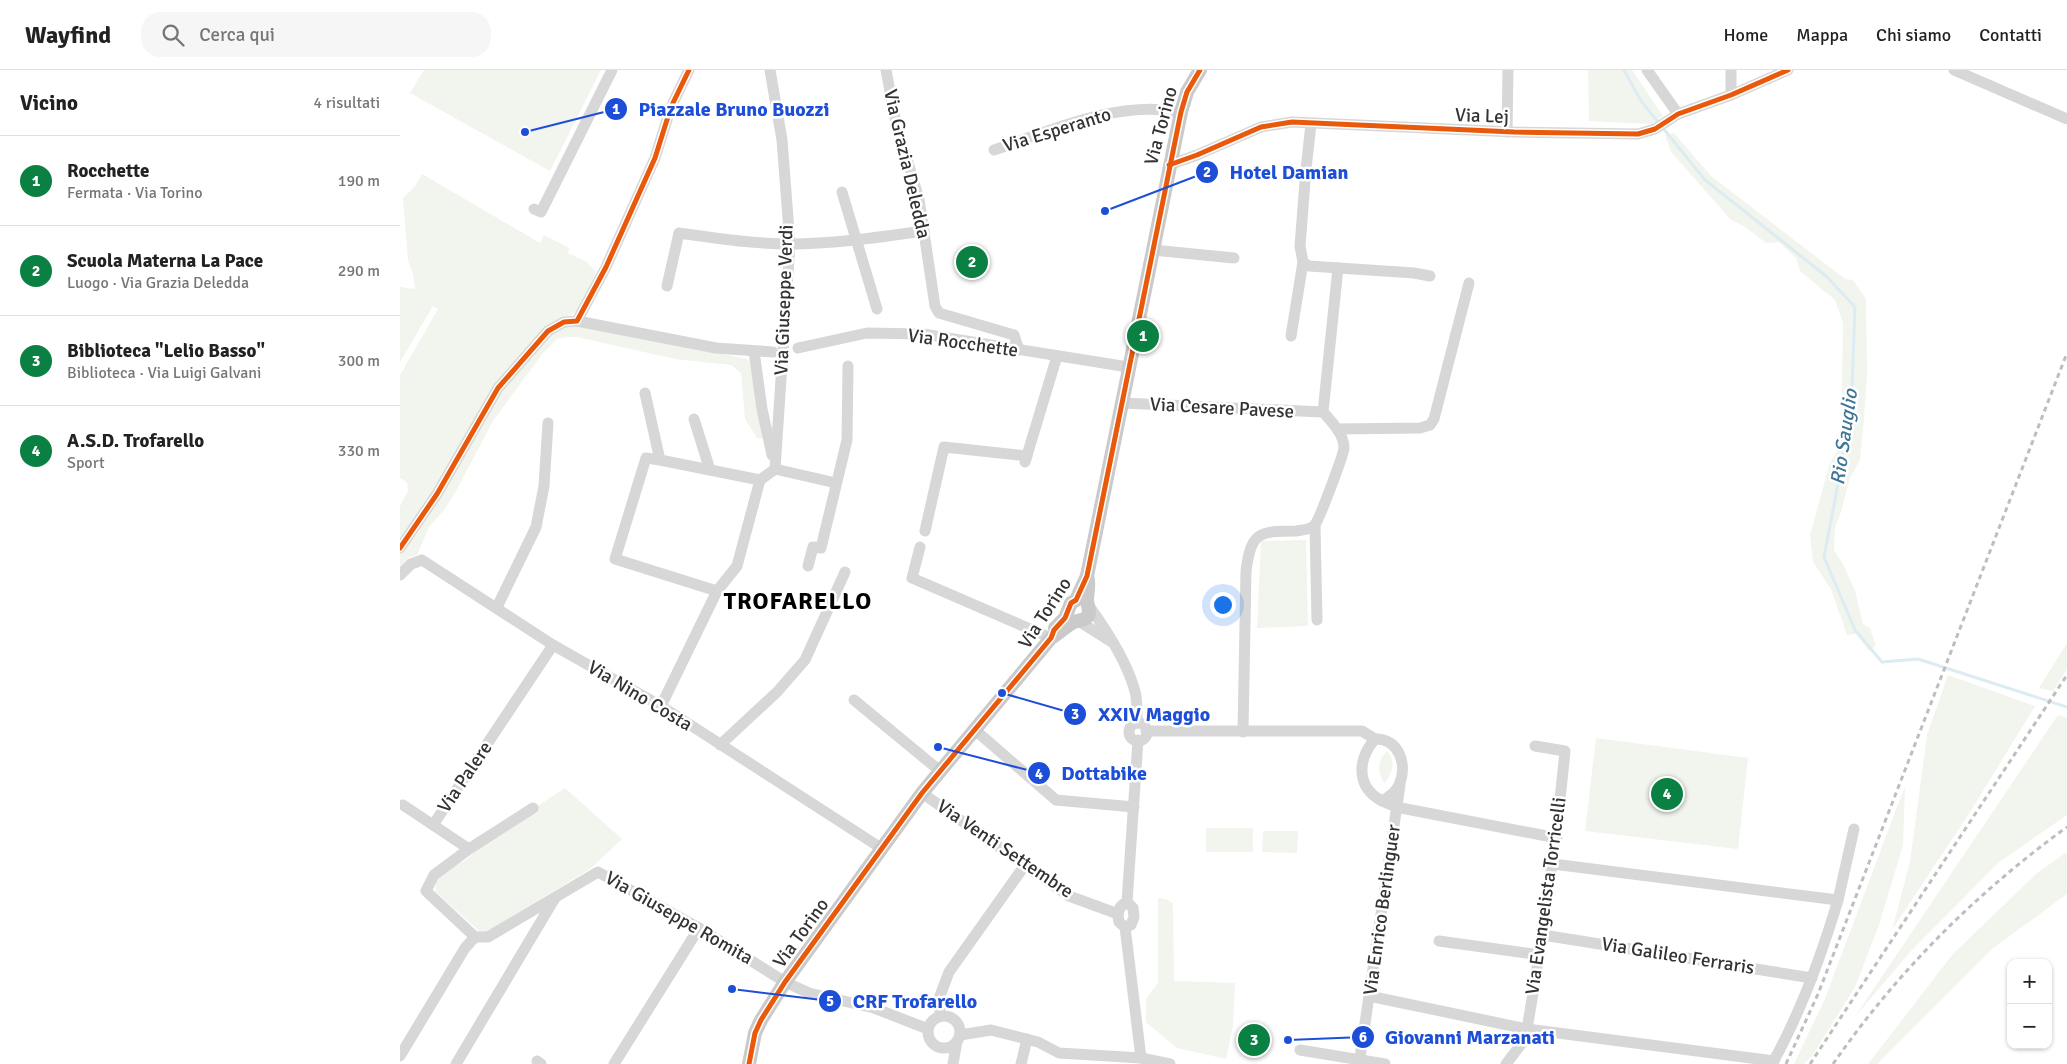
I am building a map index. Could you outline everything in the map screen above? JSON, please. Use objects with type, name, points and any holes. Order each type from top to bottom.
[{"type":"main road","name":"Via Torino","points":[[749,1064],[755,1033],[761,1020],[785,982],[881,848],[922,793],[1051,638],[1054,630],[1065,618],[1079,608],[1180,112],[1190,87],[1200,70]]},
{"type":"street","points":[[538,210],[612,70]]},
{"type":"street","points":[[577,322],[606,267],[655,158],[671,107],[689,70]]},
{"type":"street","name":"Via Giuseppe Verdi","points":[[770,70],[782,140],[790,244],[775,469]]},
{"type":"street","name":"Via Grazia Deledda","points":[[886,70],[896,123],[919,200],[935,306],[939,313],[1014,335],[1019,350]]},
{"type":"street","points":[[1507,132],[1508,70]]},
{"type":"street","points":[[1647,70],[1678,114]]},
{"type":"street","points":[[1731,70],[1731,95]]},
{"type":"street","name":"Via Lej","points":[[1169,164],[1197,155],[1262,127],[1292,122],[1507,132],[1638,134],[1655,129],[1678,114],[1731,95],[1788,70]]},
{"type":"street","points":[[1954,70],[2067,119]]},
{"type":"street","name":"Via Esperanto","points":[[994,150],[1088,119],[1118,112],[1146,110],[1180,112]]},
{"type":"street","points":[[1291,336],[1303,262],[1300,246],[1306,169],[1312,124]]},
{"type":"street","points":[[842,192],[876,309]]},
{"type":"street","points":[[667,286],[680,233],[725,240],[790,244],[857,240],[924,231]]},
{"type":"street","points":[[1153,250],[1234,258]]},
{"type":"street","points":[[1303,262],[1309,266],[1430,276]]},
{"type":"street","points":[[1318,620],[1315,525],[1323,510],[1344,448],[1337,428],[1323,412],[1338,268]]},
{"type":"street","points":[[1337,428],[1420,428],[1430,425],[1434,420],[1470,283]]},
{"type":"street","points":[[400,548],[437,494],[498,388],[548,331],[564,322],[577,322],[716,348],[773,352]]},
{"type":"street","name":"Via Rocchette","points":[[798,348],[867,333],[922,334],[1128,367]]},
{"type":"street","points":[[754,351],[762,409],[775,469]]},
{"type":"street","points":[[925,531],[944,447],[1026,460],[1057,356]]},
{"type":"street","points":[[808,566],[812,547],[821,548],[847,440],[848,366]]},
{"type":"street","points":[[646,393],[660,460]]},
{"type":"street","name":"Via Cesare Pavese","points":[[1122,403],[1323,412]]},
{"type":"street","points":[[694,419],[710,470]]},
{"type":"street","points":[[496,607],[536,527],[544,486],[548,422]]},
{"type":"street","points":[[717,590],[615,559],[646,458],[760,480]]},
{"type":"street","points":[[661,706],[717,590],[737,566],[760,480],[775,469],[836,483]]},
{"type":"street","points":[[1244,732],[1246,571],[1248,554],[1253,541],[1266,532],[1306,530],[1315,525]]},
{"type":"street","name":"Via Torino","points":[[920,547],[912,578],[1051,638]]},
{"type":"street","name":"Via Nino Costa","points":[[400,575],[411,564],[422,560],[553,645],[661,706],[881,848]]},
{"type":"street","points":[[720,745],[777,692],[805,660],[846,572]]},
{"type":"street","points":[[1079,608],[1112,642]]},
{"type":"street","points":[[1079,608],[1106,630],[1135,688],[1137,723]]},
{"type":"street","name":"Via Palere","points":[[469,849],[433,824],[553,645]]},
{"type":"street","points":[[854,700],[940,771]]},
{"type":"street","points":[[1137,723],[1142,724],[1146,731],[1144,737],[1138,740],[1131,738],[1129,733],[1131,726],[1137,723]]},
{"type":"street","points":[[975,730],[1056,800],[1134,807]]},
{"type":"street","points":[[1146,731],[1362,731],[1375,739],[1384,739],[1399,751],[1403,763],[1400,785],[1390,797],[1382,801]]},
{"type":"street","points":[[1375,739],[1366,753],[1362,770],[1364,782],[1368,789],[1372,795],[1382,801],[1396,807],[1557,838]]},
{"type":"street","points":[[1125,927],[1131,925],[1134,917],[1133,908],[1127,902],[1138,740]]},
{"type":"street","name":"Via Evangelista Torricelli","points":[[1506,1064],[1522,1043],[1527,1028],[1557,838],[1565,751],[1535,746]]},
{"type":"street","name":"Via Enrico Berlinguer","points":[[1360,1062],[1400,785]]},
{"type":"street","name":"Via Venti Settembre","points":[[922,793],[1069,896],[1118,914]]},
{"type":"street","points":[[403,805],[433,824]]},
{"type":"street","points":[[533,808],[469,849],[434,875],[426,891],[475,937],[488,937],[556,897]]},
{"type":"street","points":[[1369,996],[1527,1028],[1773,1063],[1825,946],[1838,900],[1854,829]]},
{"type":"street","points":[[941,1016],[938,1001],[949,972],[1025,864]]},
{"type":"street","points":[[1553,864],[1838,900]]},
{"type":"street","name":"Via Giuseppe Romita","points":[[556,897],[598,872],[699,928],[785,982],[809,993],[874,1008],[928,1028]]},
{"type":"street","points":[[456,1064],[556,897]]},
{"type":"street","points":[[1127,902],[1122,905],[1118,914],[1119,922],[1125,927],[1141,1058]]},
{"type":"street","points":[[614,1064],[699,928]]},
{"type":"street","name":"Via Galileo Ferraris","points":[[1543,935],[1812,978]]},
{"type":"street","points":[[400,1056],[465,948],[475,937]]},
{"type":"street","points":[[1439,941],[1540,955]]},
{"type":"street","points":[[941,1016],[956,1020],[960,1030],[951,1064],[941,1048],[936,1046],[930,1038],[928,1028],[933,1020],[941,1016]]},
{"type":"street","points":[[941,1048],[950,1047],[958,1038],[991,1030],[1026,1039],[1060,1053],[1088,1059],[1141,1058],[1170,1064]]},
{"type":"street","points":[[1021,1064],[1026,1039]]},
{"type":"street","points":[[1300,1050],[1360,1062],[1385,1064]]},
{"type":"shaded area","points":[[424,70],[601,70],[550,171],[410,93]]},
{"type":"shaded area","points":[[1588,70],[1632,70],[1663,116],[1652,124],[1589,121]]},
{"type":"shaded area","points":[[1674,133],[1711,176],[1845,279],[1853,280],[1866,299],[1867,373],[1860,460],[1850,478],[1835,527],[1834,550],[1843,564],[1855,591],[1863,624],[1870,628],[1876,646],[1869,651],[1856,634],[1847,635],[1831,589],[1813,562],[1810,535],[1829,466],[1841,444],[1843,323],[1835,300],[1800,271],[1796,258],[1779,242],[1766,243],[1744,226],[1731,220],[1671,152],[1665,135]]},
{"type":"shaded area","points":[[422,174],[540,243],[544,235],[569,248],[568,253],[587,262],[596,272],[580,308],[573,314],[552,323],[536,337],[400,542],[400,506],[408,491],[407,482],[400,478],[400,375],[438,309],[433,306],[400,362],[400,287],[415,289],[413,274],[408,260],[403,198],[415,186]]},
{"type":"shaded area","points":[[565,325],[583,325],[747,359],[752,364],[765,439],[757,438],[745,419],[741,373],[731,365],[675,359],[577,337],[557,339],[544,352],[493,421],[456,491],[444,510],[429,527],[417,555],[409,557],[400,567],[400,554],[435,504],[502,390],[549,334]]},
{"type":"shaded area","points":[[1306,540],[1308,626],[1257,628],[1261,541]]},
{"type":"shaded area","points":[[2067,643],[2067,669],[2053,691],[2039,688]]},
{"type":"shaded area","points":[[1948,675],[2035,706],[1972,809],[1892,930],[1910,862],[1927,735]]},
{"type":"shaded area","points":[[2058,715],[2067,718],[2067,815],[1998,863],[1910,952],[1854,1018]]},
{"type":"shaded area","points":[[1596,738],[1748,758],[1738,849],[1585,831]]},
{"type":"shaded area","points":[[1387,751],[1392,759],[1392,767],[1390,776],[1384,783],[1379,767],[1381,759]]},
{"type":"shaded area","points":[[1905,786],[1903,845],[1879,925],[1855,987],[1812,1056],[1804,1064],[1794,1064],[1824,1001]]},
{"type":"shaded area","points":[[565,788],[622,839],[590,869],[486,932],[480,932],[436,892],[436,883],[446,871],[468,859],[477,846]]},
{"type":"shaded area","points":[[1206,828],[1253,828],[1253,852],[1206,852]]},
{"type":"shaded area","points":[[1263,831],[1298,831],[1297,853],[1262,852]]},
{"type":"shaded area","points":[[2067,852],[2067,894],[1992,949],[1877,1064],[1868,1064],[1953,954],[2037,873]]},
{"type":"shaded area","points":[[1158,898],[1173,903],[1174,981],[1235,983],[1233,1026],[1226,1059],[1177,1048],[1146,1022],[1146,999],[1158,983]]},
{"type":"waterway","name":"Rio Sauglio","points":[[1624,70],[1641,101],[1705,180],[1826,276],[1855,307],[1851,416],[1824,557],[1855,630],[1882,662],[1918,659],[2067,707]]},
{"type":"railway","points":[[1786,1064],[1818,994],[2067,353]]},
{"type":"railway","points":[[1810,1064],[2067,675]]},
{"type":"railway","points":[[1833,1064],[1884,997],[1940,936],[2001,879],[2067,827]]},
{"type":"cycle path","points":[[400,548],[437,494],[498,388],[548,331],[564,322],[577,321],[606,267],[655,158],[671,107],[689,70]]},
{"type":"cycle path","points":[[749,1064],[755,1033],[785,982],[922,793],[1051,638],[1054,630],[1065,618],[1071,603],[1076,600],[1087,576],[1181,112],[1187,92],[1200,70]]},
{"type":"cycle path","points":[[1169,165],[1261,127],[1292,122],[1514,132],[1638,134],[1655,129],[1678,114],[1731,95],[1788,70]]},
{"type":"place","name":"Piazzale Bruno Buozzi","points":[[525,132]]},
{"type":"place","name":"Hotel Damian","points":[[1105,211]]},
{"type":"place","name":"Scuola Materna La Pace","points":[[972,262]]},
{"type":"place","name":"Rocchette","points":[[1143,336]]},
{"type":"place","name":"XXIV Maggio","points":[[1002,693]]},
{"type":"place","name":"Dottabike","points":[[938,747]]},
{"type":"place","name":"A.S.D. Trofarello","points":[[1667,794]]},
{"type":"place","name":"CRF Trofarello","points":[[732,989]]},
{"type":"place","name":"Biblioteca \"Lelio Basso\"","points":[[1254,1040]]},
{"type":"place","name":"Giovanni Marzanati","points":[[1288,1040]]},
{"type":"district","name":"TROFARELLO","points":[[798,601]]}]
